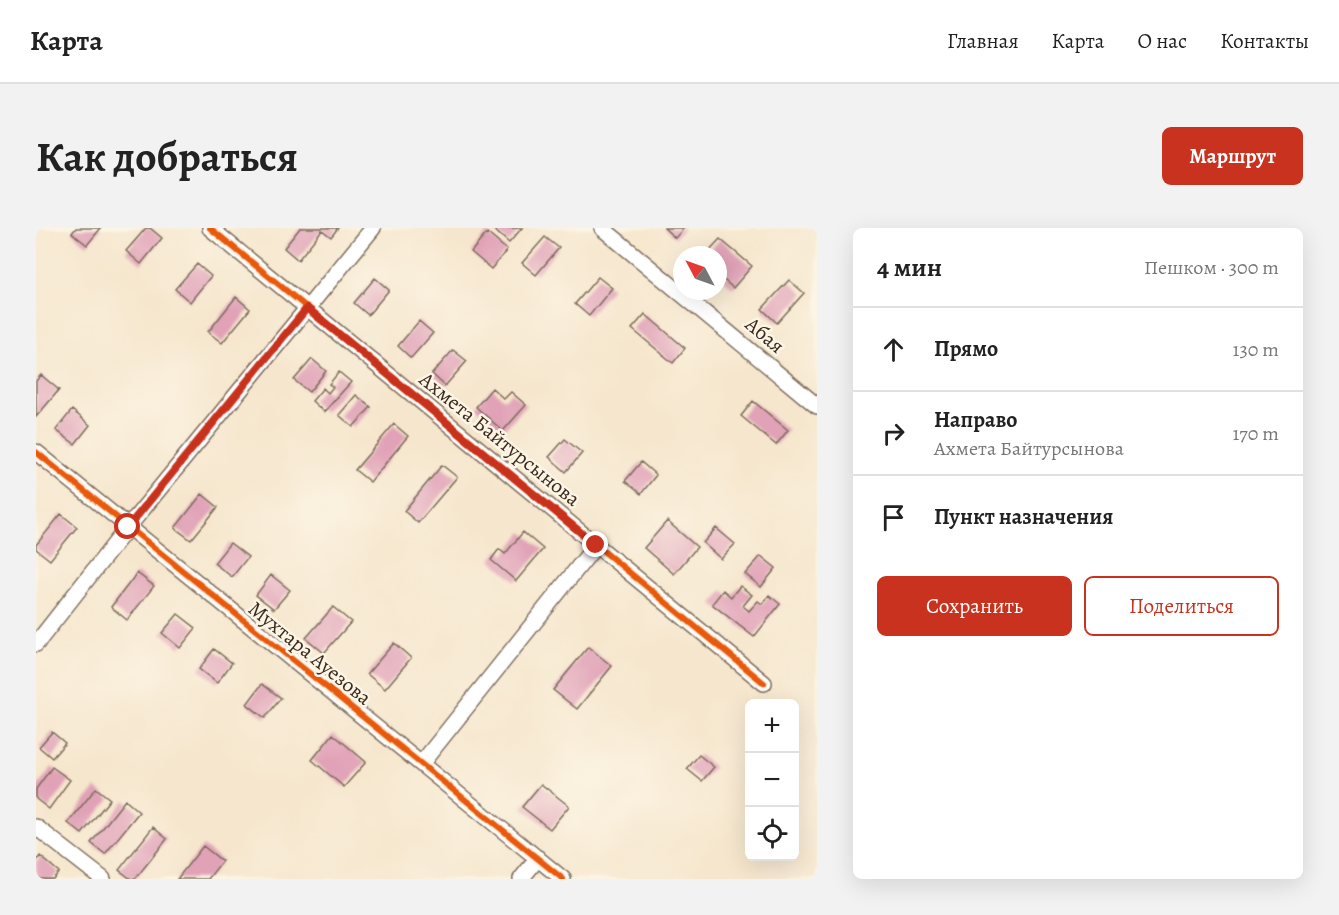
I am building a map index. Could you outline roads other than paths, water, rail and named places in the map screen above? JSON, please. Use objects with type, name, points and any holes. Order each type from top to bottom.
[{"type":"street","name":"Ахмета Байтурсынова","points":[[210,228],[764,683]]},
{"type":"street","points":[[36,644],[128,527],[374,228]]},
{"type":"street","name":"Абая","points":[[602,228],[817,406]]},
{"type":"street","name":"Мухтара Ауезова","points":[[36,452],[563,879]]},
{"type":"street","points":[[421,764],[596,545]]},
{"type":"street","points":[[36,827],[103,879]]},
{"type":"street","points":[[521,879],[538,858]]}]
